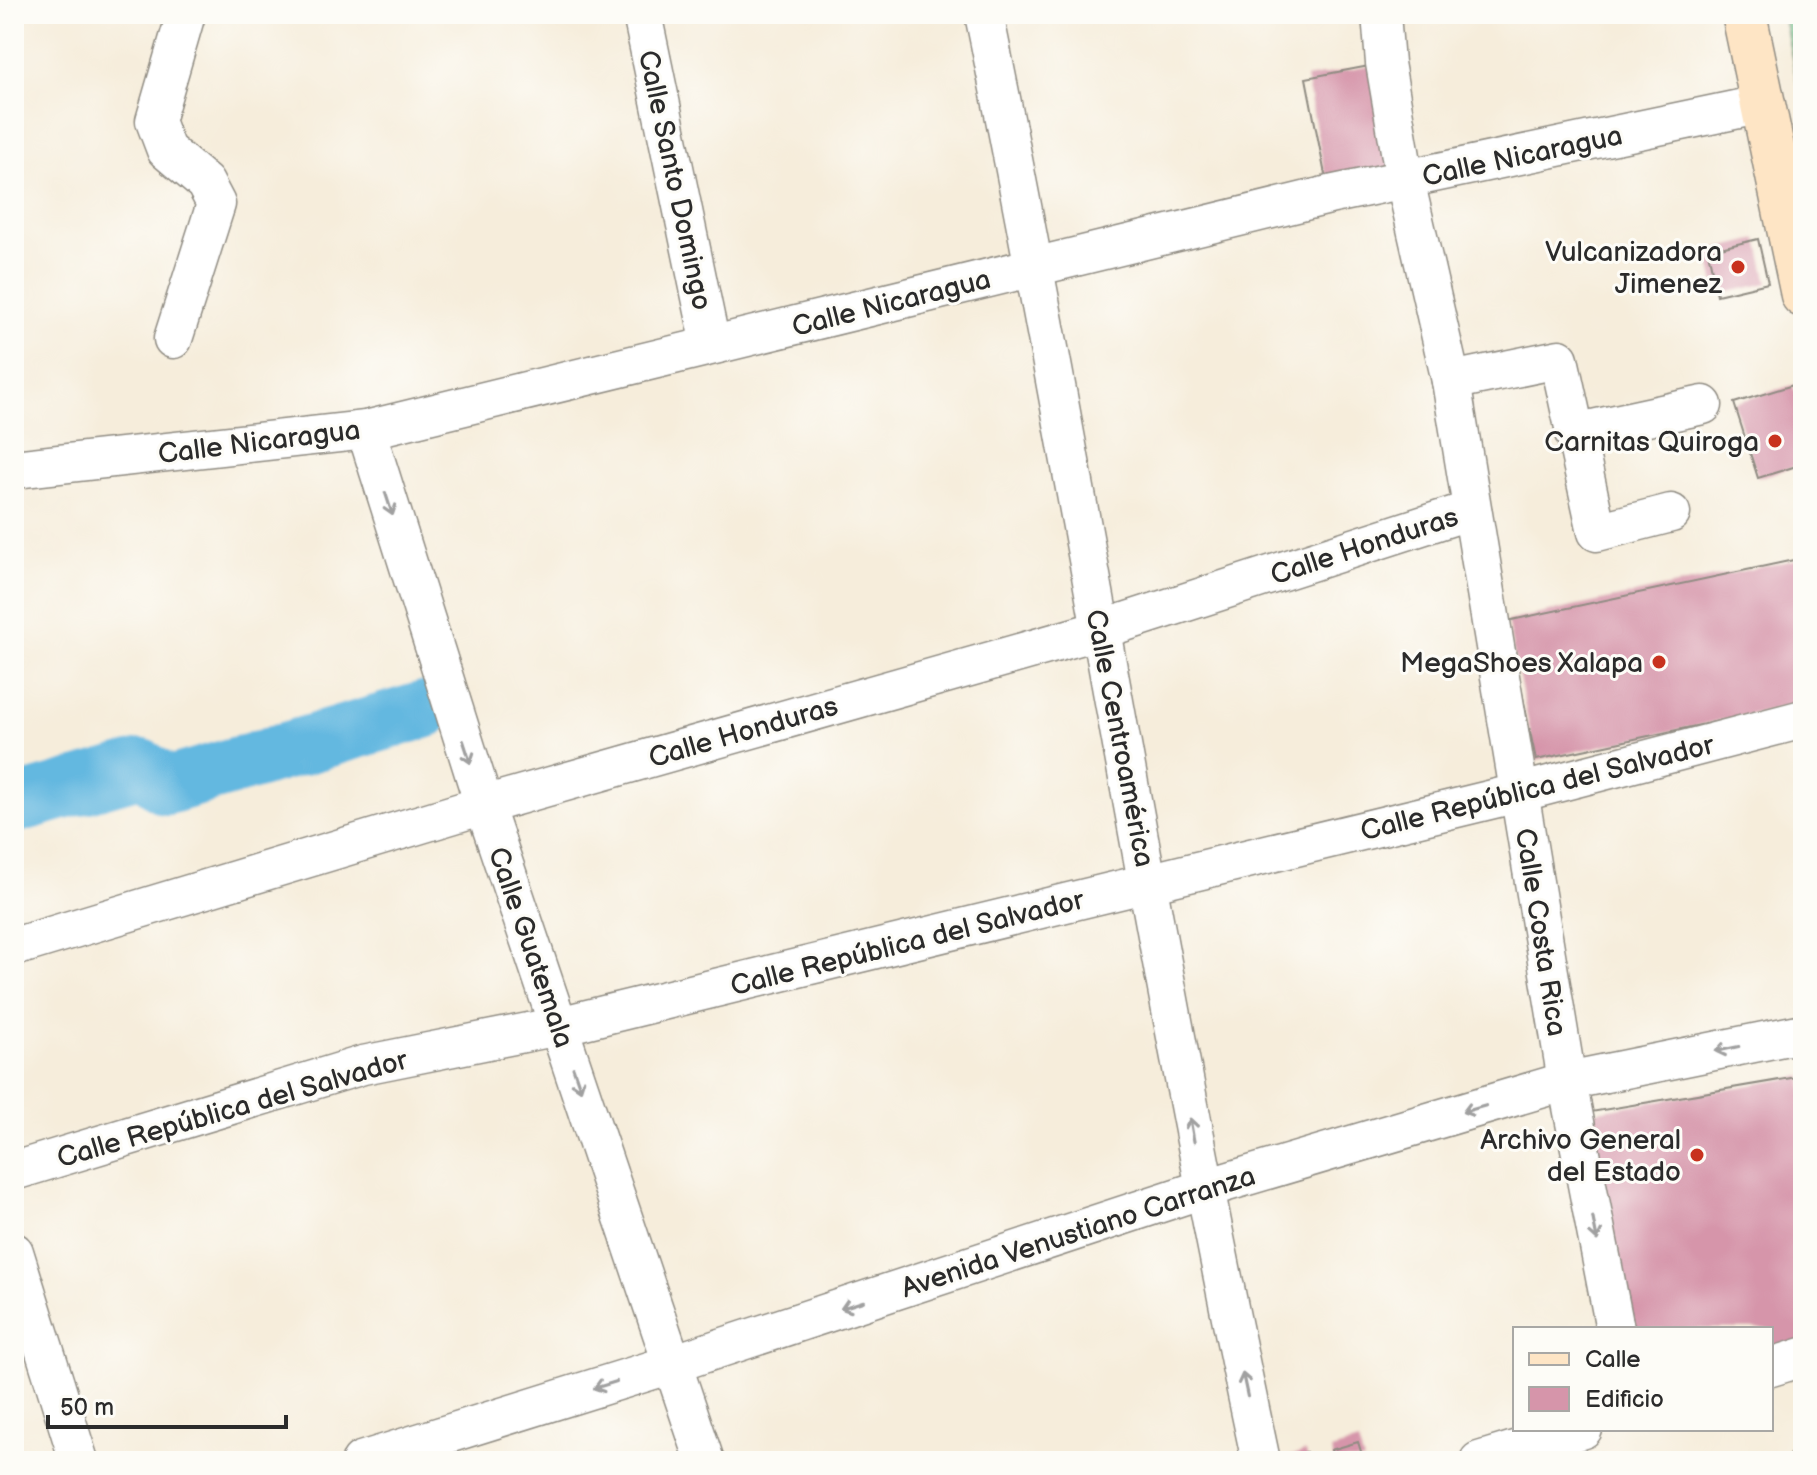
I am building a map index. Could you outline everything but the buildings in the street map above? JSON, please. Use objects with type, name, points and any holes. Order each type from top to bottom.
[{"type":"main road","points":[[1744,14],[1803,295]]},
{"type":"street","points":[[173,339],[216,204],[205,183],[166,150],[155,121],[186,14]]},
{"type":"street","name":"Calle Santo Domingo","points":[[642,14],[711,345]]},
{"type":"street","name":"Calle Centroamérica","points":[[984,14],[1036,267],[1203,1189],[1261,1461]]},
{"type":"street","name":"Calle Costa Rica","points":[[1381,14],[1385,63],[1405,180],[1451,381],[1567,1081],[1615,1327]]},
{"type":"street","name":"Calle Nicaragua","points":[[14,469],[366,430],[1329,195],[1763,104]]},
{"type":"street","points":[[1451,381],[1559,359],[1597,532],[1671,513]]},
{"type":"street","points":[[1574,433],[1703,405]]},
{"type":"street","name":"Calle Guatemala","points":[[366,430],[484,805],[705,1461]]},
{"type":"street","name":"Calle Honduras","points":[[14,947],[484,805],[1100,630],[1471,510]]},
{"type":"street","name":"Calle República del Salvador","points":[[14,1171],[363,1065],[559,1026],[1518,793],[1803,719]]},
{"type":"street","name":"Avenida Venustiano Carranza","points":[[361,1461],[672,1364],[1203,1189],[1567,1081],[1803,1033]]},
{"type":"street","points":[[14,1252],[79,1461]]},
{"type":"street","points":[[1773,1366],[1803,1357]]},
{"type":"street","points":[[1479,1461],[1576,1431]]},
{"type":"green space","points":[[1783,14],[1803,14],[1803,109]]},
{"type":"waterway","points":[[14,805],[142,768],[167,786],[424,710]]},
{"type":"place","name":"Vulcanizadora Jimenez","points":[[1738,267]]},
{"type":"place","name":"Carnitas Quiroga","points":[[1775,441]]},
{"type":"place","name":"MegaShoes Xalapa","points":[[1659,662]]},
{"type":"place","name":"Archivo General del Estado","points":[[1697,1155]]}]
